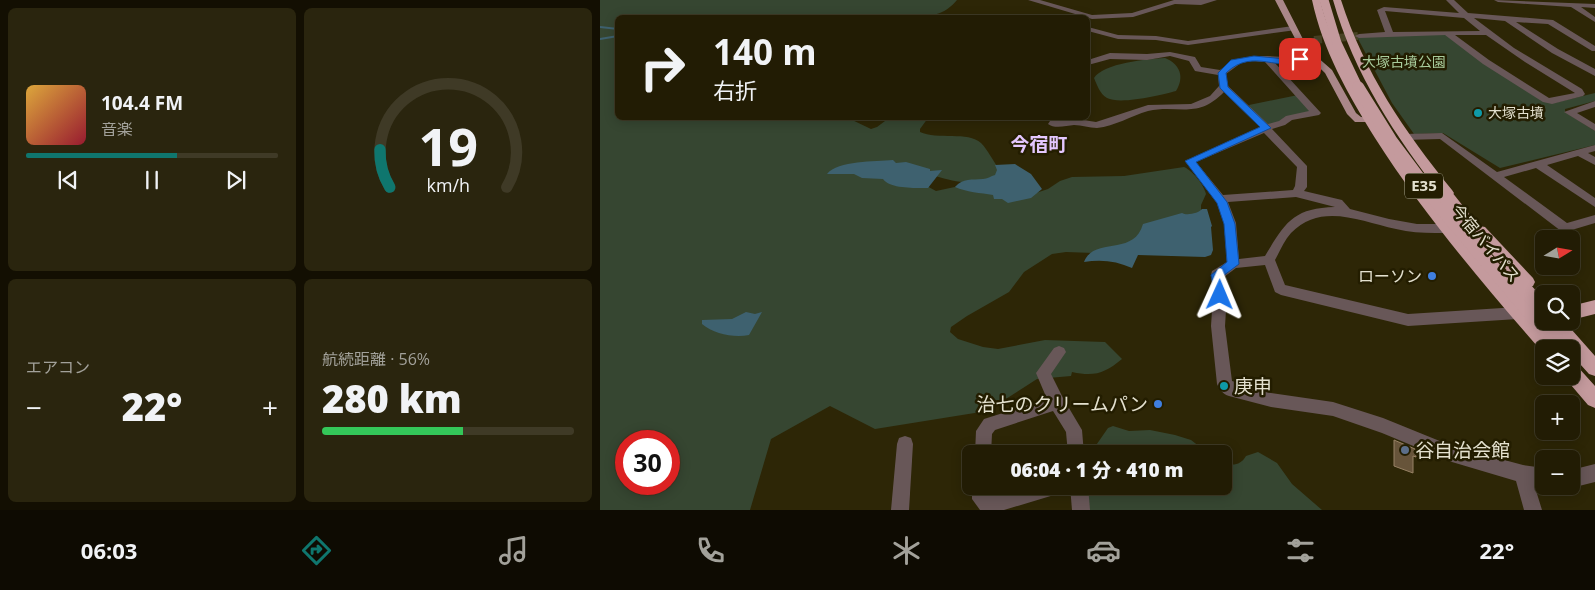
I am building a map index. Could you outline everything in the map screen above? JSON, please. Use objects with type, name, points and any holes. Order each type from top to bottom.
[{"type":"highway","name":"今宿バイパス","points":[[1316,0],[1320,18],[1346,84],[1402,170],[1446,228],[1542,340]]},
{"type":"highway","name":"E35","points":[[1324,0],[1328,16],[1353,78],[1388,136],[1455,226],[1553,340]]},
{"type":"highway","name":"E35","points":[[1333,0],[1344,40],[1352,58],[1398,135],[1479,239],[1535,303]]},
{"type":"highway","name":"今宿バイパス","points":[[1337,0],[1347,33],[1358,59],[1404,136],[1462,211],[1535,290]]},
{"type":"highway","points":[[1580,311],[1595,307]]},
{"type":"highway","points":[[1518,313],[1535,313]]},
{"type":"highway","points":[[1561,330],[1595,368]]},
{"type":"highway","points":[[1572,330],[1595,354]]},
{"type":"highway","points":[[1580,370],[1595,386]]},
{"type":"highway","points":[[1580,382],[1595,398]]},
{"type":"main road","points":[[1279,0],[1305,50],[1329,72],[1352,114],[1358,120],[1369,120]]},
{"type":"street","points":[[1032,0],[1045,2],[1081,15]]},
{"type":"street","points":[[1162,0],[1201,3],[1212,0]]},
{"type":"street","points":[[1448,34],[1486,62],[1546,100],[1552,101],[1580,94],[1579,91],[1530,62],[1487,33],[1464,15],[1450,0]]},
{"type":"street","points":[[1498,0],[1595,6]]},
{"type":"street","points":[[1566,0],[1595,20]]},
{"type":"street","points":[[1090,17],[1133,16],[1175,2]]},
{"type":"street","points":[[1390,34],[1381,10],[1384,9],[1550,22],[1595,49]]},
{"type":"street","points":[[1506,19],[1555,51],[1595,73]]},
{"type":"street","points":[[1090,30],[1118,37],[1156,38],[1188,43],[1293,28]]},
{"type":"street","points":[[1359,36],[1487,33]]},
{"type":"street","points":[[1222,73],[1234,62],[1254,58],[1286,61],[1317,57],[1309,44],[1310,41],[1314,40]]},
{"type":"street","points":[[1090,61],[1110,56],[1147,57],[1170,54],[1192,59],[1198,69],[1222,73]]},
{"type":"street","points":[[1233,264],[1230,224],[1219,199],[1190,161],[1282,123],[1289,118],[1316,113],[1267,59]]},
{"type":"street","points":[[1222,73],[1224,88],[1302,166],[1302,187],[1296,193]]},
{"type":"street","points":[[1055,120],[1053,124],[1077,122],[1096,125],[1120,119],[1148,108],[1192,107],[1213,98],[1224,88]]},
{"type":"street","points":[[1595,104],[1568,112],[1595,128]]},
{"type":"street","points":[[1404,136],[1442,136],[1565,228],[1595,219]]},
{"type":"street","points":[[1496,176],[1595,148]]},
{"type":"street","points":[[1580,152],[1595,162]]},
{"type":"street","points":[[1539,164],[1595,203]]},
{"type":"street","points":[[1219,199],[1296,193],[1338,203],[1345,211]]},
{"type":"street","points":[[1269,260],[1286,231],[1304,219],[1323,211],[1345,211],[1390,224],[1429,229],[1446,228]]},
{"type":"street","points":[[1269,260],[1233,264],[1217,275],[1220,295],[1218,326],[1225,384],[1229,389],[1271,400],[1333,409],[1383,426],[1452,454],[1535,476]]},
{"type":"street","points":[[1269,260],[1280,288],[1286,291],[1325,299],[1390,317],[1408,320],[1518,313]]},
{"type":"street","points":[[1059,352],[1043,373],[1057,403],[1074,430],[1075,445]]},
{"type":"street","points":[[983,445],[984,431],[990,424],[1057,403]]},
{"type":"street","points":[[900,510],[905,444]]},
{"type":"street","points":[[1580,476],[1595,472]]},
{"type":"street","points":[[1523,474],[1533,510]]},
{"type":"street","points":[[981,495],[981,499],[988,506],[1024,495]]},
{"type":"street","points":[[1080,495],[1081,510]]},
{"type":"green space","points":[[600,0],[957,0],[940,13],[930,15],[615,15],[615,120],[852,120],[871,129],[886,120],[927,120],[920,132],[975,139],[984,146],[999,169],[997,175],[973,182],[959,182],[935,176],[925,185],[936,191],[964,185],[1024,197],[1048,189],[1060,181],[1072,177],[1124,176],[1184,167],[1198,179],[1203,187],[1206,194],[1201,205],[1201,213],[1145,232],[1125,247],[1094,253],[1066,252],[1052,254],[1024,272],[1009,292],[951,327],[950,332],[958,339],[983,347],[998,349],[1045,340],[1105,342],[1122,359],[1105,371],[1093,374],[1072,372],[1071,376],[1037,379],[987,411],[875,429],[830,406],[771,439],[750,510],[600,510]]},
{"type":"green space","name":"大塚古墳公園","points":[[1445,34],[1554,103],[1595,93],[1595,101],[1565,109],[1565,112],[1595,131],[1595,145],[1500,168],[1443,133],[1414,134],[1392,103],[1357,37]]},
{"type":"green space","points":[[1165,58],[1174,64],[1180,72],[1179,86],[1176,91],[1141,99],[1113,100],[1102,94],[1094,78],[1099,73],[1116,65]]},
{"type":"green space","points":[[1298,95],[1312,111],[1269,125],[1253,113],[1249,105]]},
{"type":"green space","points":[[1113,426],[1129,431],[1150,430],[1191,440],[1197,445],[1096,445],[1108,428]]},
{"type":"green space","points":[[1258,452],[1277,463],[1292,484],[1322,510],[1089,510],[1086,495],[1232,495],[1232,464],[1242,461],[1246,456]]},
{"type":"water","points":[[893,160],[896,163],[906,162],[930,169],[930,171],[942,170],[928,188],[891,185],[883,179],[862,178],[854,174],[827,174],[832,169],[848,164]]},
{"type":"water","points":[[1015,164],[1031,174],[1042,189],[1031,198],[1008,203],[1002,199],[994,199],[993,195],[955,187],[964,181],[984,179],[995,175],[997,170],[995,165]]},
{"type":"water","points":[[1202,209],[1207,209],[1212,226],[1213,250],[1211,255],[1205,257],[1138,255],[1132,268],[1109,261],[1084,262],[1089,254],[1096,250],[1123,244],[1131,240],[1138,234],[1143,224],[1182,213],[1193,214]]},
{"type":"water","points":[[746,312],[755,314],[762,312],[749,335],[724,334],[702,324],[702,320],[732,319]]},
{"type":"building","name":"谷自治会館","points":[[1394,440],[1415,449],[1416,457],[1413,456],[1413,473],[1394,466]]},
{"type":"waterway","points":[[600,27],[615,29]]},
{"type":"waterway","points":[[600,39],[615,36]]},
{"type":"tunnel","points":[[1314,40],[1359,36]]},
{"type":"place","name":"大塚古墳","points":[[1478,113]]},
{"type":"place","name":"ローソン","points":[[1432,276]]},
{"type":"place","name":"庚申","points":[[1224,386]]},
{"type":"place","name":"治七のクリームパン","points":[[1158,404]]},
{"type":"place","name":"谷自治会館","points":[[1405,450]]},
{"type":"district","name":"今宿町","points":[[1039,144]]},
{"type":"route","points":[[1220,295],[1217,275],[1233,264],[1230,224],[1222,202],[1190,161],[1266,128],[1224,88],[1222,73],[1234,62],[1254,58],[1286,61],[1300,59]]}]
